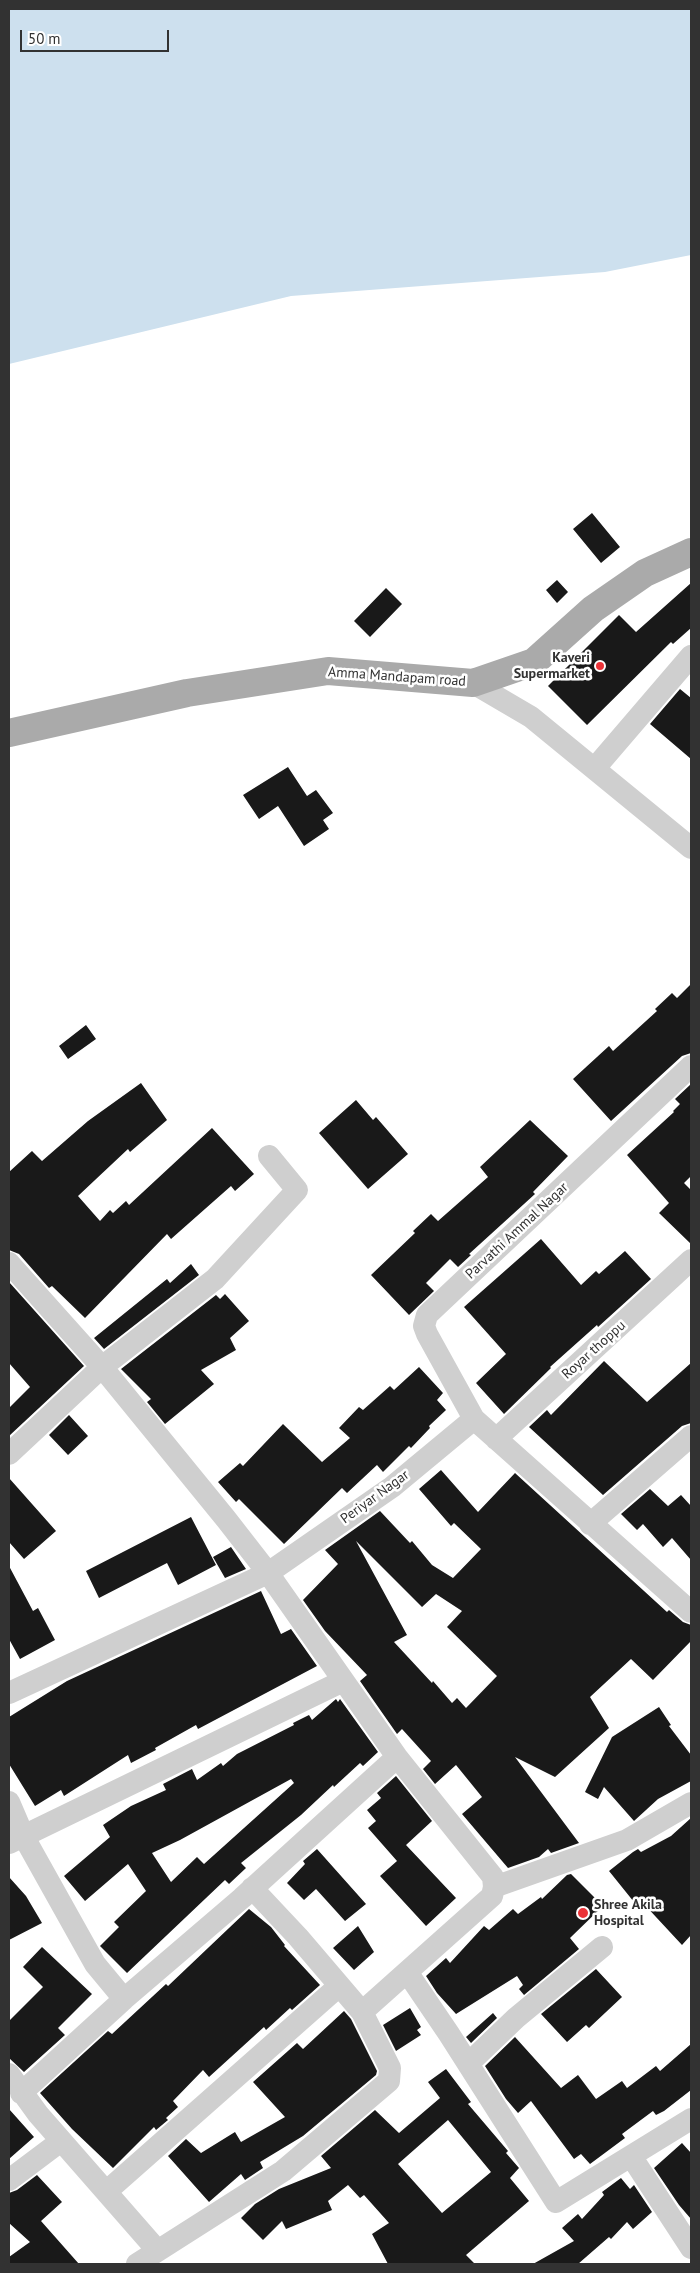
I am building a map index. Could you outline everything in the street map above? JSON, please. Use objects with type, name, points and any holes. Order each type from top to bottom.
[{"type":"main road","name":"Amma Mandapam road","points":[[9,733],[187,693],[328,671],[473,683],[534,662],[593,610],[645,573],[691,552]]},
{"type":"street","points":[[595,768],[691,656]]},
{"type":"street","points":[[473,683],[532,717],[691,848]]},
{"type":"street","name":"Parvathi Ammal Nagar","points":[[474,1420],[427,1334],[424,1326],[428,1315],[691,1066]]},
{"type":"street","points":[[9,1454],[102,1367],[215,1279],[297,1190],[270,1156]]},
{"type":"street","name":"Royar thoppu","points":[[496,1439],[691,1260]]},
{"type":"street","points":[[9,1264],[102,1367],[268,1573],[397,1757],[491,1873],[494,1887],[492,1896],[362,2012]]},
{"type":"street","points":[[474,1420],[691,1612]]},
{"type":"street","name":"Periyar Nagar","points":[[9,1693],[268,1573],[392,1487],[474,1420]]},
{"type":"street","points":[[590,1524],[691,1436]]},
{"type":"street","points":[[16,1840],[343,1681]]},
{"type":"street","points":[[157,2250],[108,2191],[61,2141],[15,2084],[124,1999],[252,1888],[397,1757]]},
{"type":"street","points":[[9,1802],[16,1840],[95,1964],[124,1999]]},
{"type":"street","points":[[494,1887],[627,1840],[691,1803]]},
{"type":"street","points":[[137,2264],[283,2171],[389,2082],[390,2068],[362,2012],[298,1937],[252,1888]]},
{"type":"street","points":[[468,2064],[516,2018],[602,1947]]},
{"type":"street","points":[[407,1972],[556,2202],[691,2119]]},
{"type":"street","points":[[108,2191],[339,1986]]},
{"type":"street","points":[[9,2180],[61,2141]]},
{"type":"street","points":[[631,2156],[691,2248]]},
{"type":"water","points":[[9,9],[691,9],[691,255],[605,272],[291,296],[9,364]]},
{"type":"building","points":[[592,513],[620,547],[601,563],[573,529]]},
{"type":"building","points":[[557,580],[568,592],[557,603],[546,590]]},
{"type":"building","points":[[691,583],[691,628],[673,644],[671,642],[587,725],[548,686],[619,615],[636,632]]},
{"type":"building","points":[[386,588],[402,604],[370,637],[354,621]]},
{"type":"building","points":[[680,689],[691,698],[691,759],[650,724]]},
{"type":"building","points":[[288,767],[307,796],[316,790],[333,813],[323,820],[329,829],[304,846],[278,806],[259,819],[243,795]]},
{"type":"building","points":[[691,984],[691,1053],[682,1056],[611,1121],[573,1079],[609,1046],[613,1051],[657,1011],[655,1009],[672,993],[677,998]]},
{"type":"building","points":[[86,1025],[96,1039],[68,1059],[59,1046]]},
{"type":"building","points":[[141,1083],[167,1120],[130,1152],[128,1149],[78,1196],[100,1221],[110,1210],[113,1213],[126,1201],[129,1205],[212,1128],[254,1174],[235,1191],[231,1186],[171,1239],[167,1234],[85,1318],[52,1286],[49,1288],[19,1254],[9,1250],[9,1172],[32,1151],[42,1161],[88,1121]]},
{"type":"building","points":[[691,1084],[691,1176],[684,1183],[691,1190],[691,1244],[659,1213],[669,1203],[627,1155],[674,1112],[680,1104],[675,1099]]},
{"type":"building","points":[[356,1100],[373,1120],[376,1117],[408,1154],[368,1189],[319,1133]]},
{"type":"building","points":[[530,1120],[568,1156],[533,1192],[535,1194],[469,1254],[471,1255],[458,1267],[450,1259],[426,1283],[434,1291],[409,1315],[371,1275],[415,1233],[413,1231],[431,1214],[438,1221],[488,1177],[480,1167]]},
{"type":"building","points":[[541,1239],[581,1285],[596,1271],[599,1274],[625,1251],[651,1279],[550,1367],[504,1414],[476,1383],[506,1354],[464,1307]]},
{"type":"building","points":[[191,1264],[199,1275],[104,1349],[94,1338],[167,1279],[170,1283]]},
{"type":"building","points":[[9,1282],[84,1366],[9,1436],[9,1408],[30,1387],[9,1363]]},
{"type":"building","points":[[225,1294],[249,1321],[230,1338],[236,1350],[201,1370],[214,1384],[165,1424],[147,1402],[151,1399],[121,1369],[216,1295],[220,1299]]},
{"type":"building","points":[[604,1361],[647,1402],[691,1363],[691,1423],[682,1426],[603,1495],[529,1427],[547,1410],[551,1415]]},
{"type":"building","points":[[419,1367],[443,1393],[437,1400],[446,1410],[429,1426],[430,1428],[411,1448],[409,1446],[383,1472],[377,1465],[347,1493],[342,1488],[284,1544],[239,1499],[236,1502],[218,1482],[240,1463],[243,1466],[283,1424],[322,1462],[350,1438],[339,1428],[359,1407],[363,1410],[390,1386],[394,1390]]},
{"type":"building","points":[[69,1415],[88,1436],[68,1455],[49,1435]]},
{"type":"building","points":[[441,1470],[478,1512],[515,1473],[667,1612],[669,1610],[683,1622],[691,1625],[691,1641],[653,1680],[631,1659],[590,1697],[609,1728],[555,1777],[515,1757],[579,1843],[551,1853],[548,1849],[539,1857],[508,1868],[462,1814],[482,1797],[456,1765],[435,1784],[423,1769],[431,1761],[402,1729],[397,1734],[360,1681],[367,1675],[325,1631],[303,1600],[338,1564],[325,1550],[380,1511],[410,1543],[412,1541],[432,1565],[453,1578],[481,1549],[454,1523],[451,1526],[419,1489]],"holes":[[[356,1541],[422,1607],[436,1594],[462,1611],[447,1627],[497,1676],[466,1708],[457,1698],[452,1703],[394,1642],[407,1635]]]},
{"type":"building","points":[[9,1478],[56,1531],[24,1559],[9,1542]]},
{"type":"building","points":[[650,1489],[668,1506],[681,1495],[691,1506],[691,1560],[672,1538],[663,1547],[643,1524],[637,1530],[621,1514]]},
{"type":"building","points":[[191,1517],[216,1565],[178,1585],[167,1563],[99,1598],[86,1571]]},
{"type":"building","points":[[231,1547],[246,1569],[225,1578],[213,1557]]},
{"type":"building","points":[[9,1566],[33,1611],[38,1608],[55,1640],[20,1659],[9,1639]]},
{"type":"building","points":[[261,1591],[281,1634],[291,1629],[317,1666],[198,1729],[196,1725],[131,1763],[128,1755],[64,1796],[61,1790],[35,1806],[9,1764],[9,1717],[67,1681]]},
{"type":"building","points":[[336,1699],[338,1702],[340,1699],[378,1752],[363,1766],[360,1763],[301,1815],[241,1863],[246,1868],[229,1884],[225,1880],[127,1973],[100,1946],[119,1927],[114,1922],[146,1891],[128,1864],[85,1901],[64,1876],[110,1837],[103,1825],[131,1806],[166,1790],[163,1784],[192,1769],[197,1780],[221,1763],[223,1766],[237,1754],[294,1725],[293,1723],[309,1715],[312,1720]],"holes":[[[291,1779],[294,1783],[204,1864],[197,1857],[171,1882],[152,1853],[180,1840]]]},
{"type":"building","points":[[659,1707],[671,1725],[669,1726],[691,1755],[691,1781],[658,1799],[634,1821],[604,1787],[598,1799],[585,1792],[612,1737]]},
{"type":"building","points":[[396,1776],[432,1821],[406,1845],[456,1898],[426,1926],[380,1876],[397,1861],[368,1828],[376,1821],[367,1810],[381,1798],[377,1793]]},
{"type":"building","points":[[691,1818],[691,1935],[682,1945],[643,1903],[638,1907],[609,1871],[638,1849],[641,1852],[671,1836]]},
{"type":"building","points":[[317,1849],[366,1904],[345,1921],[316,1889],[304,1900],[287,1883],[305,1864],[303,1861]]},
{"type":"building","points":[[571,1874],[603,1906],[570,1938],[579,1949],[524,1995],[519,1989],[523,1985],[517,1976],[456,2014],[437,1993],[426,1976],[446,1958],[450,1963],[484,1926],[489,1930],[513,1909],[518,1914],[541,1897],[542,1899],[567,1875]]},
{"type":"building","points":[[9,1877],[26,1896],[42,1923],[9,1940]]},
{"type":"building","points":[[249,1909],[271,1927],[284,1946],[320,1985],[292,2010],[290,2008],[266,2030],[264,2027],[209,2077],[203,2070],[173,2101],[178,2107],[166,2118],[168,2120],[156,2130],[154,2127],[113,2168],[72,2129],[40,2093],[108,2031],[112,2034],[166,1984],[168,1986]]},
{"type":"building","points":[[358,1926],[374,1952],[354,1970],[333,1948]]},
{"type":"building","points":[[42,1947],[92,1994],[58,2028],[65,2035],[24,2072],[9,2058],[9,2021],[43,1987],[23,1967]]},
{"type":"building","points":[[596,1969],[622,1997],[589,2028],[586,2025],[567,2042],[541,2014]]},
{"type":"building","points":[[410,2008],[421,2027],[417,2030],[421,2035],[396,2051],[383,2025]]},
{"type":"building","points":[[344,2011],[351,2019],[377,2071],[376,2075],[303,2136],[260,2162],[263,2168],[245,2180],[241,2174],[209,2202],[168,2156],[186,2139],[201,2153],[235,2132],[241,2142],[285,2117],[253,2082],[297,2043],[303,2049]]},
{"type":"building","points":[[493,2013],[497,2018],[471,2043],[466,2037]]},
{"type":"building","points":[[515,2037],[561,2088],[578,2075],[596,2099],[622,2081],[627,2088],[656,2066],[660,2071],[691,2044],[691,2090],[664,2111],[656,2115],[653,2111],[622,2134],[625,2138],[590,2164],[581,2154],[574,2159],[531,2101],[518,2113],[506,2099],[485,2066]]},
{"type":"building","points":[[446,2069],[471,2102],[468,2104],[508,2151],[506,2153],[519,2168],[510,2178],[529,2201],[466,2255],[475,2264],[388,2264],[372,2234],[389,2223],[364,2195],[360,2198],[348,2185],[328,2201],[332,2210],[286,2229],[282,2221],[263,2240],[241,2218],[255,2204],[279,2189],[331,2168],[321,2156],[375,2110],[399,2133],[440,2098],[428,2082]],"holes":[[[448,2120],[491,2172],[442,2213],[398,2164]]]},
{"type":"building","points":[[9,2109],[34,2137],[9,2159]]},
{"type":"building","points":[[682,2143],[691,2153],[691,2219],[654,2168]]},
{"type":"building","points":[[37,2175],[62,2202],[41,2221],[79,2264],[9,2264],[9,2257],[30,2242],[9,2223],[9,2193],[17,2190]]},
{"type":"building","points":[[621,2178],[630,2189],[634,2185],[652,2212],[633,2229],[627,2222],[611,2239],[609,2237],[578,2264],[533,2264],[574,2241],[562,2228],[578,2214],[582,2219],[604,2195],[602,2192]]},
{"type":"place","name":"Kaveri Supermarket","points":[[600,666]]},
{"type":"place","name":"Shree Akila Hospital","points":[[583,1913]]}]
